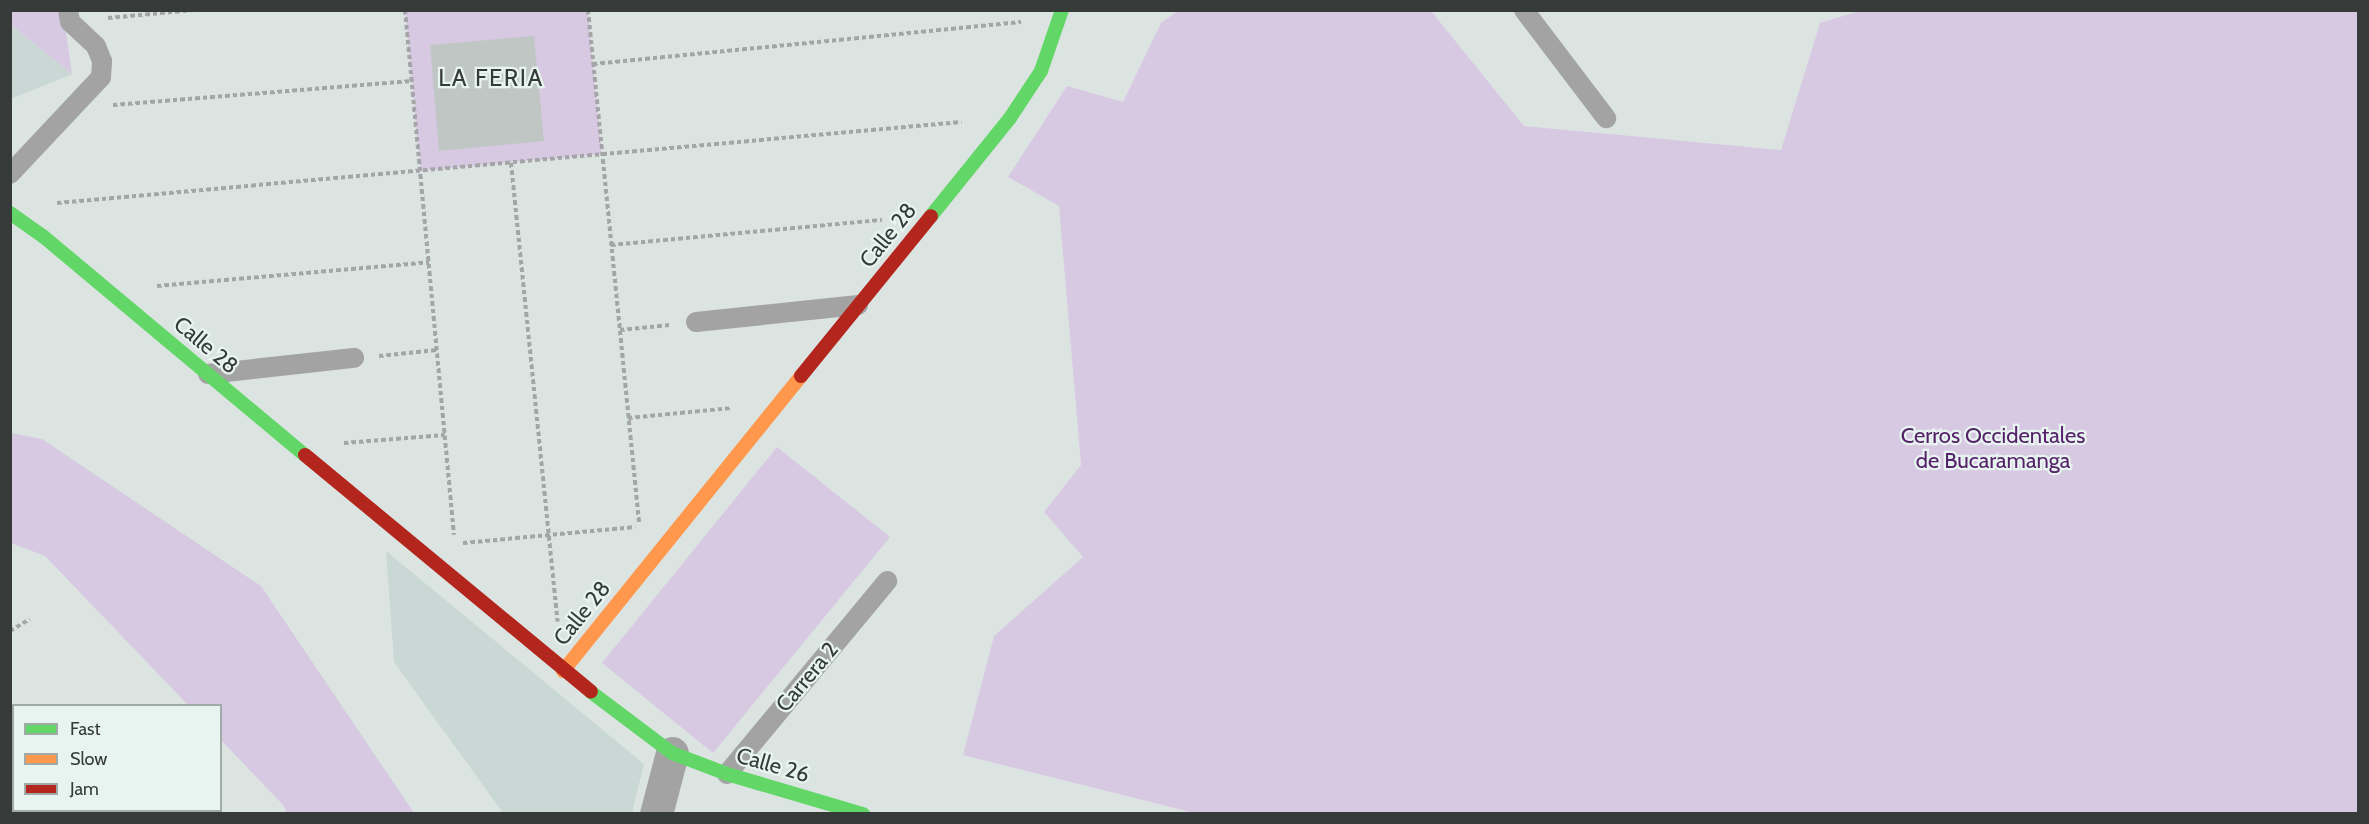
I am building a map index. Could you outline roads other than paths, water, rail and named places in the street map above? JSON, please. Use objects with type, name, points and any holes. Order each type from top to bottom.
[{"type":"street","name":"Calle 28","points":[[10,213],[45,237],[563,671],[1010,118],[1041,71],[1061,14]]},
{"type":"street","points":[[563,671],[672,753],[656,813]]},
{"type":"street","name":"Calle 26","points":[[672,753],[727,774],[863,813]]},
{"type":"lane","points":[[1524,10],[1606,118]]},
{"type":"lane","points":[[10,174],[101,77],[102,61],[96,46],[69,16]]},
{"type":"lane","points":[[696,322],[858,305]]},
{"type":"lane","points":[[208,374],[354,358]]},
{"type":"lane","name":"Carrera 2","points":[[727,774],[887,581]]},
{"type":"district","name":"LA FERIA","points":[[491,78]]},
{"type":"park label","name":"Cerros Occidentales de Bucaramanga","points":[[1993,448]]}]
